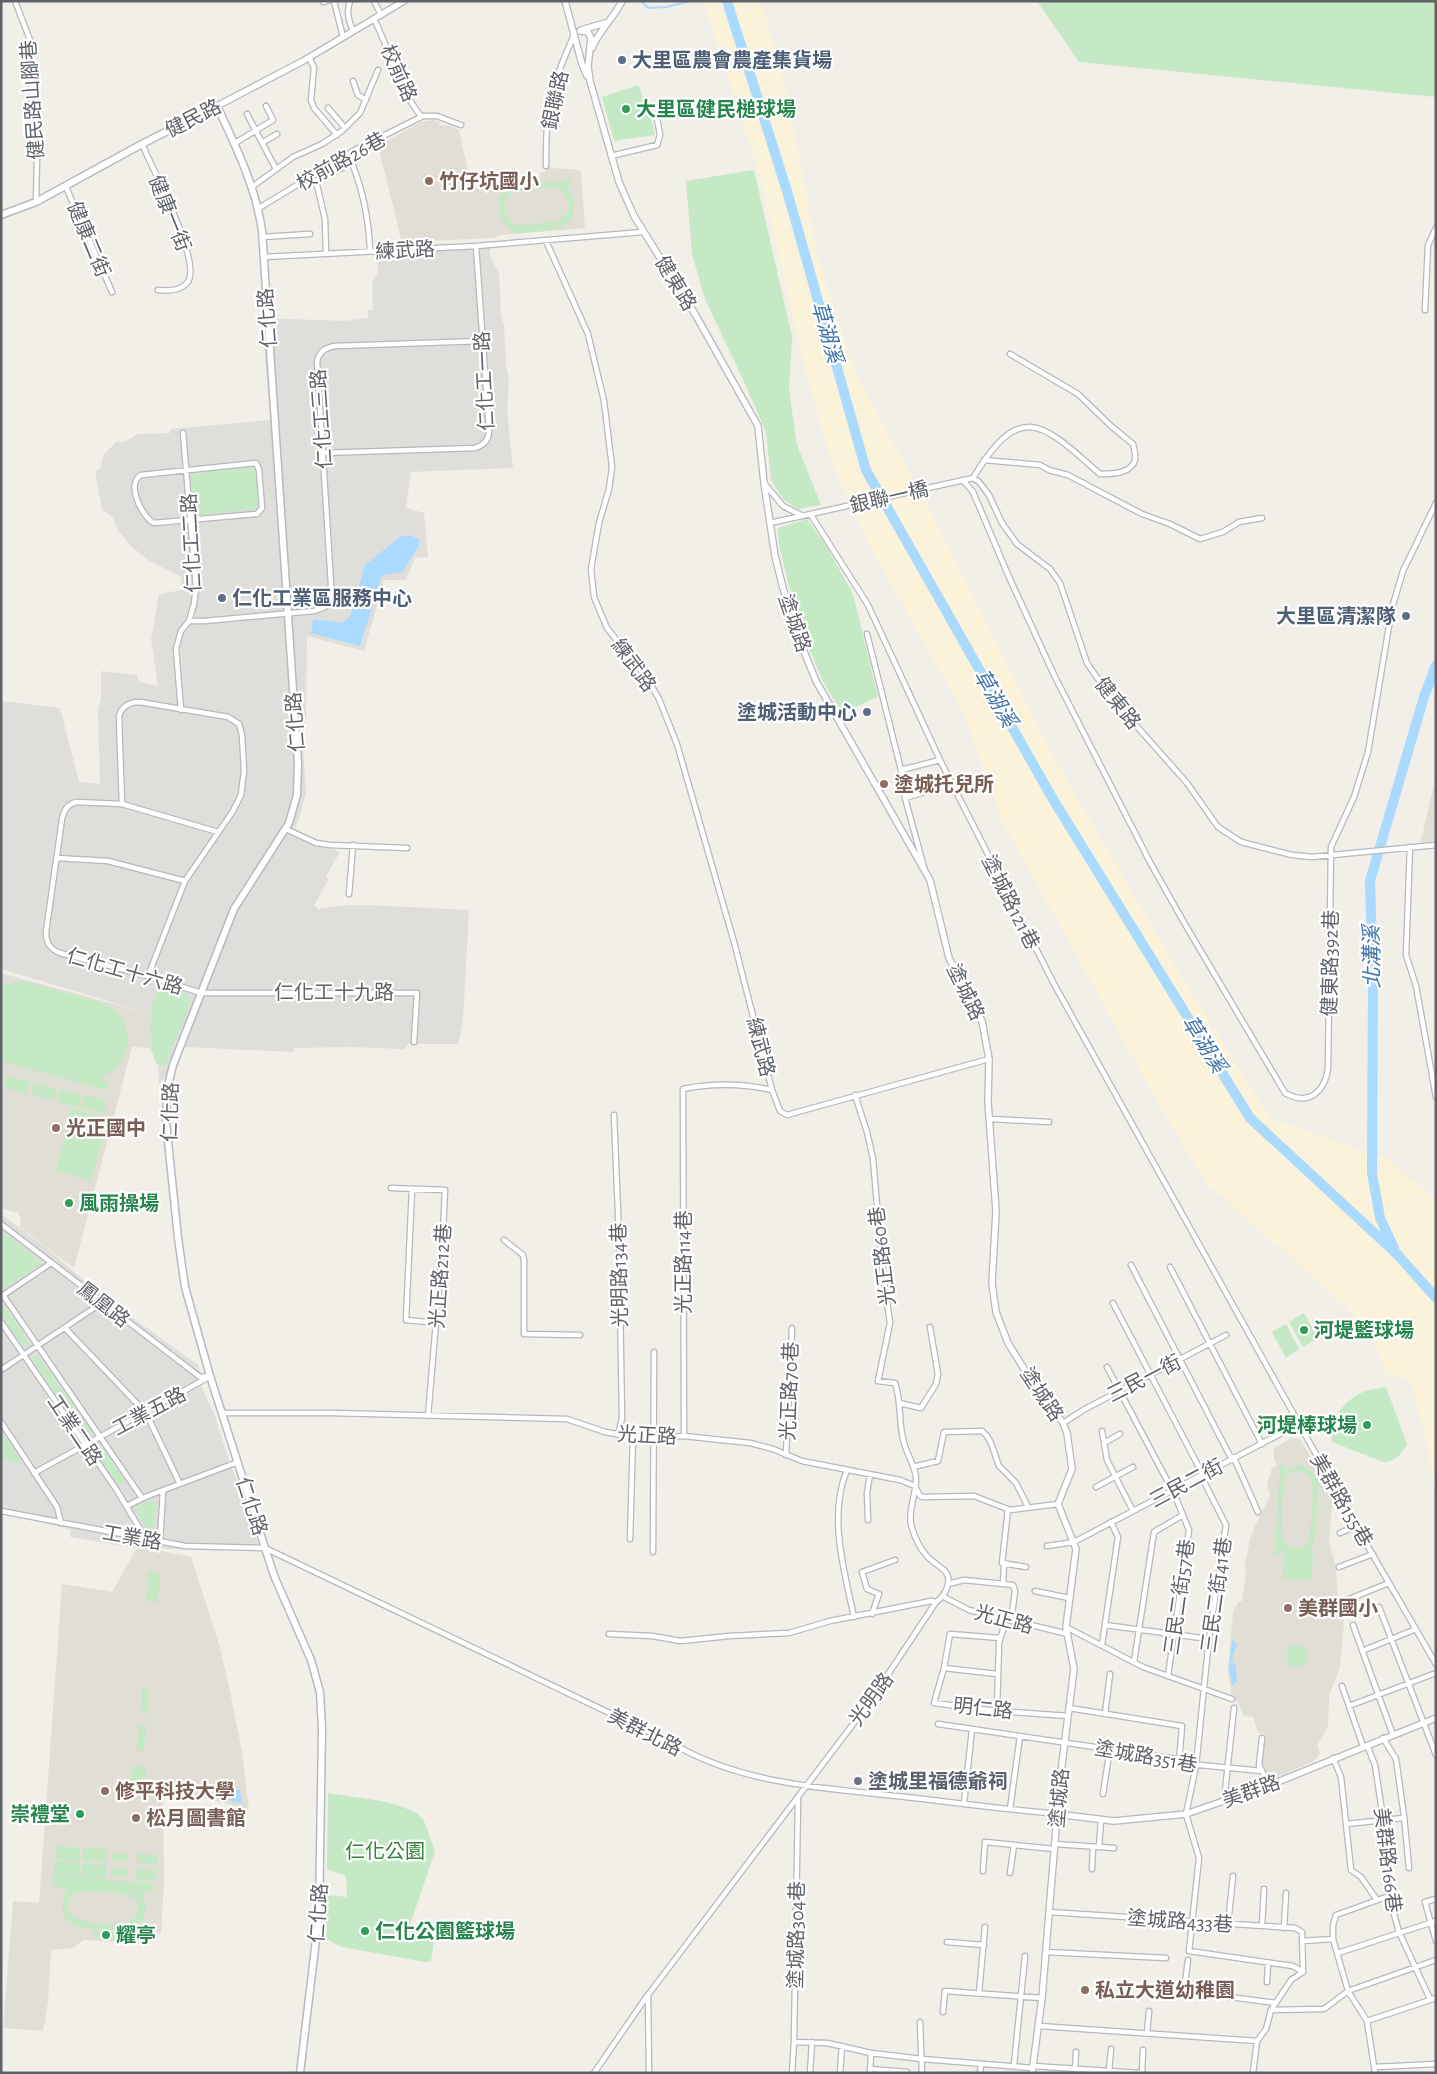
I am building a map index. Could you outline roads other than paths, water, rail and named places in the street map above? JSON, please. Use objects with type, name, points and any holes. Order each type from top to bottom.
[{"type":"main road","name":"健民路","points":[[1,215],[36,202],[66,187],[142,144],[217,106]]},
{"type":"main road","name":"仁化路","points":[[217,106],[235,143],[259,208],[264,257],[298,785],[294,810],[286,830],[239,899],[169,1079],[166,1111],[183,1278],[210,1376],[265,1548],[275,1578],[311,1660],[320,1692],[322,1714],[319,1915],[300,2073]]},
{"type":"street","name":"健民路山腳巷","points":[[15,1],[30,40],[36,159],[36,202]]},
{"type":"street","points":[[334,1],[343,37]]},
{"type":"street","points":[[350,1],[348,16],[353,31]]},
{"type":"street","points":[[374,1],[381,15]]},
{"type":"street","points":[[565,1],[570,18],[577,25],[587,28]]},
{"type":"street","name":"健東路","points":[[589,55],[606,23],[618,10],[622,1]]},
{"type":"street","name":"健民路","points":[[217,106],[309,57],[401,2]]},
{"type":"street","name":"健東路","points":[[570,18],[582,64],[590,81]]},
{"type":"street","name":"校前路","points":[[374,19],[409,99],[418,113],[423,116],[436,116],[461,125]]},
{"type":"street","points":[[580,31],[590,34],[590,42],[582,46],[575,38],[580,31],[606,23]]},
{"type":"street","name":"銀聯路","points":[[546,166],[546,135],[551,97],[562,62],[575,38]]},
{"type":"street","name":"健東路","points":[[590,42],[588,67],[590,81],[623,192],[643,232],[670,272],[756,420],[761,441],[764,483],[770,523]]},
{"type":"street","points":[[309,57],[314,68],[311,100],[314,108],[337,135]]},
{"type":"street","points":[[252,187],[293,157],[337,135],[345,128],[360,113],[378,70]]},
{"type":"street","points":[[353,81],[358,95],[366,100]]},
{"type":"street","points":[[235,143],[273,120],[266,106]]},
{"type":"street","points":[[328,108],[345,128]]},
{"type":"street","points":[[248,114],[276,169]]},
{"type":"street","name":"校前路26巷","points":[[259,208],[355,150],[423,116]]},
{"type":"street","points":[[611,156],[657,145],[660,135],[657,118]]},
{"type":"street","points":[[262,143],[277,134]]},
{"type":"street","name":"健康一街","points":[[142,144],[183,235],[189,257],[189,278],[187,283],[180,288],[158,290]]},
{"type":"street","points":[[326,254],[325,219],[316,181],[352,163],[360,183],[369,230],[370,251]]},
{"type":"street","name":"健康二街","points":[[66,187],[112,292]]},
{"type":"street","points":[[1425,310],[1428,245],[1436,228]]},
{"type":"street","name":"練武路","points":[[264,257],[476,246],[643,232]]},
{"type":"street","points":[[262,237],[310,234]]},
{"type":"street","name":"練武路","points":[[546,241],[588,334],[604,401],[612,466],[591,568],[594,597],[607,628],[651,685],[659,699],[677,744],[734,942],[772,1090],[780,1111],[788,1115],[989,1059]]},
{"type":"street","name":"仁化工一路","points":[[323,453],[475,448],[481,446],[489,437],[476,246]]},
{"type":"street","name":"仁化工三路","points":[[189,621],[320,610],[328,605],[332,598],[317,362],[319,355],[324,349],[345,346],[482,341]]},
{"type":"street","points":[[963,480],[972,478],[984,460],[1004,437],[1020,427],[1032,426],[1052,434],[1100,474],[1124,471],[1130,468],[1135,459],[1133,444],[1078,394],[1010,354]]},
{"type":"street","name":"仁化工二路","points":[[181,710],[176,649],[181,631],[189,621],[196,594],[183,433]]},
{"type":"street","points":[[984,460],[1040,465],[1049,470],[1068,475],[1142,514],[1170,524],[1200,539],[1224,532],[1240,522],[1262,518]]},
{"type":"street","points":[[256,463],[259,470],[262,508],[257,514],[191,521],[158,524],[150,521],[133,489],[134,482],[139,476],[186,469],[256,463]]},
{"type":"street","name":"健東路","points":[[972,478],[979,482],[986,491],[1002,523],[1016,544],[1050,569],[1060,583],[1087,662],[1104,688],[1187,783],[1218,827],[1241,842],[1270,850],[1312,857],[1410,848]]},
{"type":"street","name":"銀聯一橋","points":[[813,514],[963,480]]},
{"type":"street","name":"健東路392巷","points":[[963,480],[973,492],[1009,577],[1055,676],[1151,864],[1285,1093],[1301,1099],[1321,1090],[1325,1083],[1328,1069],[1334,856],[1331,847],[1354,797],[1368,752],[1392,608],[1403,571],[1436,503]]},
{"type":"street","points":[[764,483],[783,506],[804,517]]},
{"type":"street","points":[[770,523],[813,514]]},
{"type":"street","name":"塗城路121巷","points":[[813,514],[868,605],[940,760],[1054,984],[1221,1284]]},
{"type":"street","name":"塗城路","points":[[770,523],[777,564],[792,622],[816,681],[926,873]]},
{"type":"street","name":"塗城路","points":[[867,634],[901,770],[905,798],[940,917],[946,949],[982,1022],[989,1059],[990,1119],[996,1210],[992,1283],[996,1312],[1008,1343],[1026,1372],[1063,1423],[1067,1433],[1072,1470],[1058,1504],[1076,1548],[1066,1627],[1074,1669],[1056,1814],[1042,1998],[1033,2069]]},
{"type":"street","points":[[122,804],[119,716],[122,708],[128,704],[140,702],[231,718],[239,724],[244,771],[243,788],[237,804],[185,881],[148,976]]},
{"type":"street","points":[[901,770],[940,760]]},
{"type":"street","points":[[905,798],[952,784]]},
{"type":"street","name":"仁化工十六路","points":[[201,993],[148,976],[60,953],[48,945],[46,932],[63,814],[69,805],[76,802],[122,804],[218,832]]},
{"type":"street","points":[[286,830],[316,842],[330,845],[407,848]]},
{"type":"street","points":[[349,894],[353,846]]},
{"type":"street","points":[[1436,846],[1410,848],[1406,955],[1416,986],[1436,1097]]},
{"type":"street","points":[[57,858],[108,861],[185,881]]},
{"type":"street","name":"仁化工十九路","points":[[201,993],[417,993],[414,1042]]},
{"type":"street","name":"練武路","points":[[683,1089],[710,1084],[754,1086],[772,1090]]},
{"type":"street","name":"光正路114巷","points":[[683,1089],[684,1436]]},
{"type":"street","name":"光正路60巷","points":[[855,1095],[867,1132],[873,1159],[883,1274],[890,1322],[878,1381],[895,1383],[899,1395],[899,1420],[904,1444],[916,1480],[914,1504],[910,1519],[916,1539],[925,1554],[945,1571],[948,1584]]},
{"type":"street","name":"光明路134巷","points":[[614,1116],[619,1237],[622,1418],[618,1435]]},
{"type":"street","points":[[990,1119],[1049,1122]]},
{"type":"street","name":"光正路212巷","points":[[391,1188],[445,1190],[437,1323],[428,1416]]},
{"type":"street","points":[[412,1189],[406,1320],[437,1323]]},
{"type":"street","name":"鳳凰路","points":[[1,1224],[200,1377],[210,1376]]},
{"type":"street","points":[[504,1240],[523,1255],[524,1334],[580,1335]]},
{"type":"street","points":[[2,1296],[51,1263]]},
{"type":"street","points":[[1131,1265],[1230,1456],[1234,1458],[1258,1512]]},
{"type":"street","points":[[1170,1267],[1262,1444]]},
{"type":"street","name":"美群路155巷","points":[[1221,1284],[1356,1526],[1436,1664]]},
{"type":"street","name":"工業二路","points":[[2,1296],[142,1498]]},
{"type":"street","points":[[1,1370],[103,1302]]},
{"type":"street","name":"三民二街41巷","points":[[1113,1303],[1226,1525],[1209,1639],[1196,1766],[1186,1814]]},
{"type":"street","name":"工業二路","points":[[1,1322],[127,1506],[146,1539]]},
{"type":"street","points":[[899,1403],[921,1408],[936,1384],[938,1374],[930,1326]]},
{"type":"street","points":[[65,1328],[146,1413],[180,1484]]},
{"type":"street","name":"光正路70巷","points":[[786,1455],[792,1328]]},
{"type":"street","name":"三民一街","points":[[1063,1423],[1120,1390],[1210,1345],[1226,1335]]},
{"type":"street","points":[[653,1552],[654,1352]]},
{"type":"street","name":"三民二街57巷","points":[[1107,1367],[1174,1491],[1189,1530],[1168,1676]]},
{"type":"street","name":"工業五路","points":[[34,1473],[146,1413],[210,1376]]},
{"type":"street","name":"光正路","points":[[222,1413],[567,1419],[605,1432],[633,1437],[684,1436],[750,1443],[802,1461],[900,1480],[915,1486],[922,1497],[974,1496],[1012,1510],[1058,1504]]},
{"type":"street","points":[[1,1422],[57,1507],[61,1523]]},
{"type":"street","name":"三民二街","points":[[1049,1547],[1074,1542],[1299,1424]]},
{"type":"street","points":[[1102,1431],[1107,1460],[1133,1511]]},
{"type":"street","points":[[913,1467],[938,1461],[944,1432],[982,1432],[987,1436],[999,1466],[1016,1483],[1028,1507]]},
{"type":"street","points":[[1104,1443],[1120,1434]]},
{"type":"street","points":[[630,1539],[633,1437]]},
{"type":"street","points":[[127,1506],[142,1498],[238,1462]]},
{"type":"street","points":[[1096,1487],[1133,1467]]},
{"type":"street","points":[[847,1470],[838,1501],[838,1521],[844,1567],[854,1617]]},
{"type":"street","points":[[868,1520],[867,1493],[870,1474]]},
{"type":"street","points":[[160,1541],[163,1491]]},
{"type":"street","points":[[1003,1584],[1004,1564],[1002,1563],[1008,1509]]},
{"type":"street","name":"工業路","points":[[1,1511],[194,1547],[265,1548]]},
{"type":"street","points":[[1134,1662],[1154,1532],[1183,1515]]},
{"type":"street","points":[[1102,1645],[1118,1537],[1111,1522]]},
{"type":"street","points":[[1340,1533],[1356,1526]]},
{"type":"street","name":"美群北路","points":[[265,1548],[491,1655],[670,1742],[689,1754],[741,1773],[805,1786],[1056,1814]]},
{"type":"street","points":[[1339,1567],[1373,1554]]},
{"type":"street","points":[[872,1614],[879,1594],[867,1589],[862,1572],[895,1560]]},
{"type":"street","points":[[1004,1564],[1026,1567]]},
{"type":"street","points":[[609,1634],[652,1636],[681,1641],[789,1633],[854,1617],[931,1601],[936,1602],[944,1597],[948,1584],[964,1580],[1003,1584],[1013,1586],[1015,1591],[1009,1620],[1000,1638],[997,1674],[997,1711]]},
{"type":"street","points":[[1344,1601],[1389,1583]]},
{"type":"street","points":[[1035,1591],[1069,1598]]},
{"type":"street","name":"光正路","points":[[944,1597],[969,1610],[1068,1634]]},
{"type":"street","name":"光明路","points":[[594,2073],[648,1995],[874,1696],[936,1602]]},
{"type":"street","points":[[1380,1607],[1422,1723],[1436,1755]]},
{"type":"street","points":[[1105,1625],[1209,1639]]},
{"type":"street","points":[[1353,1625],[1393,1735]]},
{"type":"street","points":[[1066,1627],[1134,1662],[1232,1698]]},
{"type":"street","points":[[1362,1651],[1416,1628]]},
{"type":"street","points":[[997,1674],[944,1668],[950,1634],[1000,1638]]},
{"type":"street","name":"明仁路","points":[[944,1668],[934,1703],[997,1711],[1068,1716]]},
{"type":"street","points":[[1349,1706],[1436,1673]]},
{"type":"street","points":[[1105,1714],[1110,1674]]},
{"type":"street","name":"美群路166巷","points":[[1342,1686],[1365,1745],[1375,1765],[1384,1820],[1389,1896],[1399,1932],[1413,1966],[1430,1999]]},
{"type":"street","points":[[1069,1708],[1182,1726],[1179,1763]]},
{"type":"street","points":[[1224,1801],[1234,1708]]},
{"type":"street","name":"美群路","points":[[1056,1814],[1101,1821],[1186,1814],[1269,1785],[1332,1758],[1436,1718]]},
{"type":"street","name":"塗城路351巷","points":[[938,1724],[1110,1748],[1177,1760],[1179,1763],[1196,1766],[1262,1771]]},
{"type":"street","points":[[964,1804],[972,1729]]},
{"type":"street","points":[[1010,1809],[1020,1736]]},
{"type":"street","points":[[1262,1738],[1259,1766],[1269,1785]]},
{"type":"street","points":[[1383,1738],[1396,1759],[1409,1868]]},
{"type":"street","points":[[1103,1794],[1110,1748]]},
{"type":"street","points":[[1332,1758],[1341,1777],[1351,1870],[1361,1877],[1377,1900]]},
{"type":"street","name":"塗城路304巷","points":[[792,2073],[798,1798]]},
{"type":"street","points":[[1186,1814],[1199,1858],[1189,1951],[1293,1966],[1303,1972]]},
{"type":"street","points":[[1346,1824],[1404,1818]]},
{"type":"street","points":[[1099,1847],[1101,1821]]},
{"type":"street","points":[[983,1871],[986,1842],[1014,1846],[1114,1848]]},
{"type":"street","points":[[1010,1873],[1014,1846]]},
{"type":"street","points":[[1092,1847],[1092,1869]]},
{"type":"street","points":[[1228,1924],[1233,1876]]},
{"type":"street","points":[[1262,1926],[1264,1889]]},
{"type":"street","points":[[1284,1928],[1286,1893]]},
{"type":"street","points":[[1375,2073],[1368,2021],[1348,1991],[1338,1953],[1332,1939],[1333,1925],[1336,1915],[1389,1896]]},
{"type":"street","points":[[1436,1899],[1425,1902],[1433,1921],[1436,1941]]},
{"type":"street","name":"塗城路433巷","points":[[1049,1912],[1295,1928],[1302,1932],[1302,1941]]},
{"type":"street","points":[[1338,1953],[1433,1921]]},
{"type":"street","points":[[979,1994],[985,1927]]},
{"type":"street","points":[[1303,1972],[1302,1941],[1332,1939]]},
{"type":"street","points":[[947,1942],[984,1945]]},
{"type":"street","points":[[1046,1952],[1166,1958]]},
{"type":"street","points":[[1014,2065],[1024,1956]]},
{"type":"street","points":[[1188,1960],[1184,1991],[1276,2003]]},
{"type":"street","points":[[1272,2010],[1324,2009],[1348,1991],[1413,1966],[1436,1960]]},
{"type":"street","points":[[1267,1982],[1268,1962]]},
{"type":"street","points":[[1253,2073],[1257,2041],[1266,2029],[1272,2010],[1291,1980],[1303,1972]]},
{"type":"street","points":[[943,2012],[945,1991],[1042,1998]]},
{"type":"street","points":[[648,1995],[649,2073]]},
{"type":"street","points":[[1368,2021],[1436,1998]]},
{"type":"street","points":[[1147,2033],[1149,2011]]},
{"type":"street","points":[[920,2022],[922,2073]]},
{"type":"street","points":[[1038,2026],[1257,2041]]},
{"type":"street","points":[[794,2042],[812,2042],[872,2053],[922,2059],[1014,2065],[1033,2069],[1075,2069],[1141,2073],[1143,2050]]},
{"type":"street","points":[[810,2073],[812,2042]]},
{"type":"street","points":[[840,2073],[842,2046]]},
{"type":"street","points":[[1109,2071],[1111,2049]]},
{"type":"street","points":[[1075,2069],[1076,2052]]},
{"type":"street","points":[[872,2053],[870,2071],[907,2072]]},
{"type":"street","points":[[980,2073],[981,2064]]},
{"type":"street","points":[[1375,2067],[1436,2064]]},
{"type":"water","points":[[410,535],[420,540],[417,549],[402,572],[382,575],[360,646],[311,633],[313,619],[342,623],[351,615],[365,565],[400,537]]},
{"type":"water","points":[[1232,1639],[1237,1644],[1231,1663],[1236,1665],[1237,1682],[1232,1685],[1229,1668]]},
{"type":"water","points":[[224,1788],[240,1790],[242,1803],[224,1799]]},
{"type":"waterway","points":[[641,1],[648,8],[666,7],[690,1]]},
{"type":"waterway","name":"草湖溪","points":[[727,1],[787,191],[866,470],[1054,801],[1250,1118],[1397,1254],[1436,1298]]},
{"type":"waterway","name":"北溝溪","points":[[1394,1248],[1380,1218],[1372,1173],[1373,983],[1370,881],[1424,697],[1436,665]]},
{"type":"place","name":"大里區農會農產集貨場","points":[[622,60]]},
{"type":"place","name":"大里區健民槌球場","points":[[626,109]]},
{"type":"place","name":"竹仔坑國小","points":[[429,181]]},
{"type":"place","name":"仁化工業區服務中心","points":[[222,598]]},
{"type":"place","name":"大里區清潔隊","points":[[1406,616]]},
{"type":"place","name":"塗城活動中心","points":[[867,712]]},
{"type":"place","name":"塗城托兒所","points":[[884,784]]},
{"type":"place","name":"光正國中","points":[[56,1128]]},
{"type":"place","name":"風雨操場","points":[[69,1203]]},
{"type":"place","name":"河堤籃球場","points":[[1304,1330]]},
{"type":"place","name":"河堤棒球場","points":[[1367,1425]]},
{"type":"place","name":"美群國小","points":[[1288,1608]]},
{"type":"place","name":"塗城里福德爺祠","points":[[858,1781]]},
{"type":"place","name":"修平科技大學","points":[[105,1791]]},
{"type":"place","name":"崇禮堂","points":[[80,1814]]},
{"type":"place","name":"松月圖書館","points":[[136,1818]]},
{"type":"place","name":"仁化公園籃球場","points":[[365,1931]]},
{"type":"place","name":"耀亭","points":[[106,1935]]},
{"type":"place","name":"私立大道幼稚園","points":[[1085,1990]]},
{"type":"park label","name":"仁化公園","points":[[385,1851]]}]
